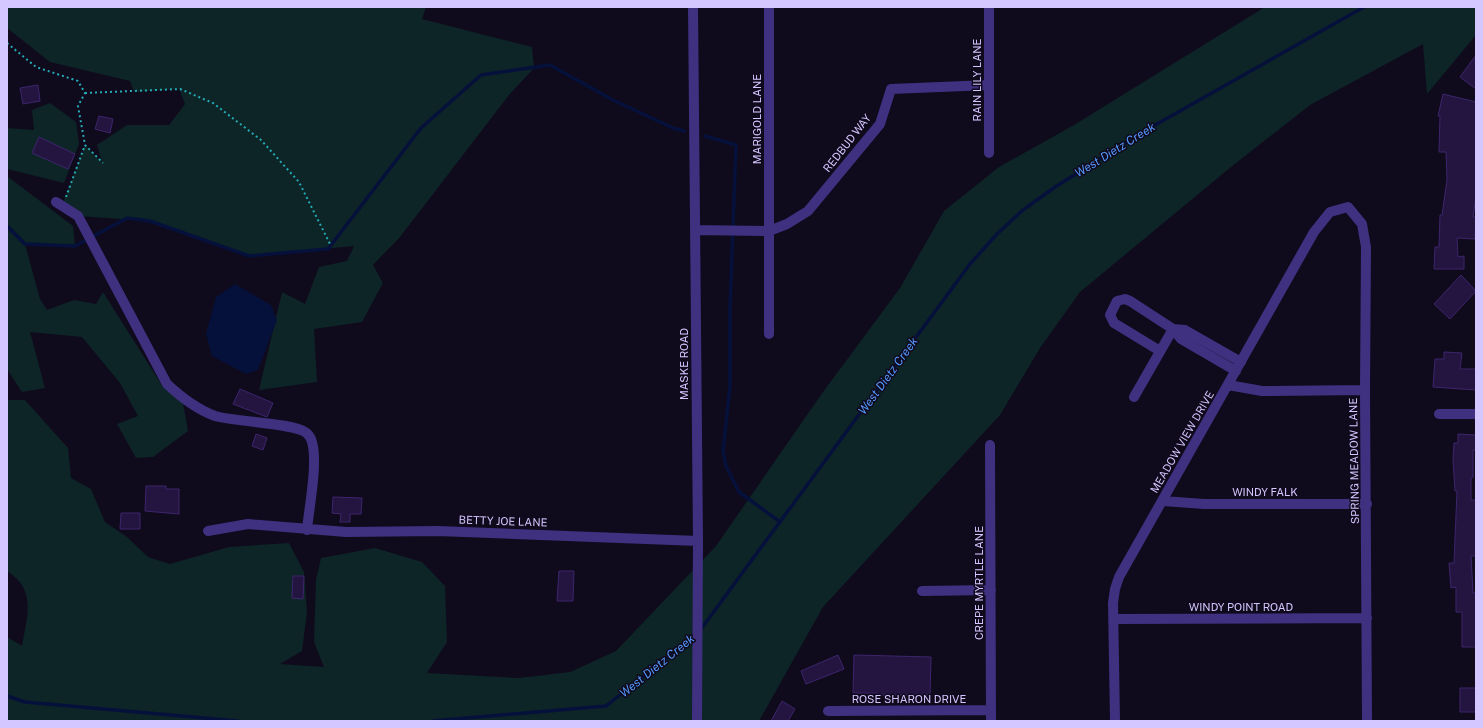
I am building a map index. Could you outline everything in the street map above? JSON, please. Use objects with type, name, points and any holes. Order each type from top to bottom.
[{"type":"street","name":"MASKE ROAD","points":[[694,7],[698,541],[697,721]]},
{"type":"street","name":"MARIGOLD LANE","points":[[769,7],[769,334]]},
{"type":"street","name":"RAIN LILY LANE","points":[[988,7],[989,153]]},
{"type":"street","name":"REDBUD WAY","points":[[769,231],[787,224],[808,211],[880,124],[891,88],[989,86]]},
{"type":"street","points":[[59,204],[78,216],[167,384],[189,404],[215,415],[243,422],[286,427],[304,431],[311,438],[314,457],[307,530]]},
{"type":"street","name":"MEADOW VIEW DRIVE","points":[[1115,721],[1114,620],[1115,589],[1119,577],[1314,232],[1330,212],[1348,207]]},
{"type":"street","name":"SPRING MEADOW LANE","points":[[1348,207],[1362,224],[1366,247],[1365,390],[1368,721]]},
{"type":"street","points":[[695,230],[769,231]]},
{"type":"street","points":[[1160,351],[1114,323],[1110,316],[1117,302],[1125,299],[1130,301],[1173,329],[1181,339],[1236,371]]},
{"type":"street","points":[[1173,329],[1185,330],[1241,362]]},
{"type":"street","points":[[1134,397],[1173,329]]},
{"type":"street","points":[[1228,385],[1262,391],[1365,390]]},
{"type":"street","points":[[1439,414],[1476,414]]},
{"type":"street","name":"CREPE MYRTLE LANE","points":[[990,445],[991,721]]},
{"type":"street","name":"WINDY FALK","points":[[1163,501],[1204,504],[1367,504]]},
{"type":"street","name":"BETTY JOE LANE","points":[[208,531],[248,524],[346,532],[460,531],[698,541]]},
{"type":"street","points":[[922,591],[990,590]]},
{"type":"street","name":"WINDY POINT ROAD","points":[[1114,620],[1367,618]]},
{"type":"street","name":"ROSE SHARON DRIVE","points":[[828,711],[991,710]]},
{"type":"path","points":[[7,43],[36,67],[78,81],[85,93]]},
{"type":"path","points":[[85,93],[180,89],[213,103],[261,140],[299,182],[331,246]]},
{"type":"path","points":[[85,93],[78,106],[85,144],[103,163]]},
{"type":"path","points":[[59,204],[85,144]]},
{"type":"green space","points":[[7,7],[426,7],[422,19],[532,47],[534,68],[509,95],[400,237],[373,265],[383,283],[362,322],[314,329],[317,382],[259,390],[282,292],[305,304],[319,267],[347,261],[354,246],[249,256],[150,221],[78,216],[62,205],[85,145],[102,162],[97,145],[127,125],[169,125],[185,104],[179,89],[134,92],[130,81],[50,62],[7,28]]},
{"type":"green space","points":[[1265,7],[1476,7],[1476,35],[1427,94],[1423,44],[1310,105],[1231,167],[1080,292],[1040,348],[1000,415],[823,607],[759,721],[7,721],[7,637],[22,646],[28,604],[23,587],[16,578],[7,571],[7,400],[25,400],[68,448],[71,478],[91,489],[105,522],[127,537],[148,557],[170,564],[229,547],[289,543],[304,572],[307,612],[302,651],[280,664],[324,667],[314,642],[316,580],[321,558],[375,548],[422,562],[445,586],[447,642],[427,673],[519,678],[570,672],[616,651],[716,546],[823,392],[900,288],[944,211],[999,167],[1074,125]]},
{"type":"green space","points":[[50,103],[76,122],[79,144],[64,183],[7,169],[7,128],[34,130],[32,110]]},
{"type":"green space","points":[[7,176],[73,226],[75,246],[25,244],[40,299],[47,310],[74,300],[96,304],[103,292],[163,387],[183,403],[188,431],[153,457],[136,458],[117,424],[138,416],[120,383],[82,337],[30,332],[45,388],[22,392],[7,369]]},
{"type":"shaded area","points":[[235,284],[271,305],[277,320],[258,370],[246,374],[212,356],[206,334],[216,297]]},
{"type":"building","points":[[1476,55],[1476,89],[1460,77]]},
{"type":"building","points":[[38,85],[40,101],[23,104],[20,88]]},
{"type":"building","points":[[1443,94],[1476,102],[1476,196],[1473,217],[1476,217],[1475,239],[1457,238],[1458,257],[1464,256],[1464,269],[1434,269],[1435,247],[1439,247],[1440,215],[1442,215],[1447,180],[1446,152],[1439,152],[1440,116],[1438,116]]},
{"type":"building","points":[[99,116],[113,119],[110,133],[95,129]]},
{"type":"building","points":[[39,137],[75,154],[68,169],[32,153]]},
{"type":"building","points":[[1461,275],[1476,291],[1450,319],[1434,304]]},
{"type":"building","points":[[1444,352],[1462,353],[1460,369],[1476,369],[1476,390],[1433,387],[1435,359],[1444,359]]},
{"type":"building","points":[[240,389],[273,403],[267,417],[233,404]]},
{"type":"building","points":[[256,434],[267,438],[263,450],[252,446]]},
{"type":"building","points":[[1458,434],[1476,435],[1476,450],[1473,450],[1471,500],[1476,500],[1476,556],[1471,556],[1473,593],[1476,593],[1476,647],[1462,647],[1462,612],[1456,612],[1456,587],[1451,588],[1449,563],[1454,563],[1457,491],[1455,491],[1453,459],[1454,443],[1458,443]]},
{"type":"building","points":[[146,486],[166,486],[166,489],[179,489],[179,514],[145,511]]},
{"type":"building","points":[[333,497],[362,498],[361,514],[350,514],[350,522],[340,522],[341,514],[332,513]]},
{"type":"building","points":[[121,513],[140,513],[140,529],[120,529]]},
{"type":"building","points":[[559,571],[574,571],[573,601],[557,601]]},
{"type":"building","points":[[293,576],[304,576],[303,599],[292,598]]},
{"type":"building","points":[[838,655],[844,669],[806,684],[801,671]]},
{"type":"building","points":[[854,655],[931,657],[930,695],[877,695],[877,693],[853,693]]},
{"type":"building","points":[[1460,688],[1476,688],[1476,712],[1460,712]]},
{"type":"building","points":[[782,701],[795,709],[788,721],[771,721]]},
{"type":"waterway","name":"West Dietz Creek","points":[[701,629],[970,264],[997,234],[1023,210],[1055,187],[1148,129],[1364,7]]},
{"type":"waterway","points":[[7,226],[25,244],[75,246],[127,218],[150,221],[249,256],[328,249],[421,128],[481,75],[550,65],[613,100],[673,128],[684,131]]},
{"type":"waterway","points":[[705,136],[736,145],[730,308],[730,386],[723,451],[726,466],[739,492],[780,522]]},
{"type":"waterway","name":"West Dietz Creek","points":[[432,721],[606,706],[696,635]]},
{"type":"waterway","name":"West Dietz Creek","points":[[7,696],[25,702],[238,721]]}]
